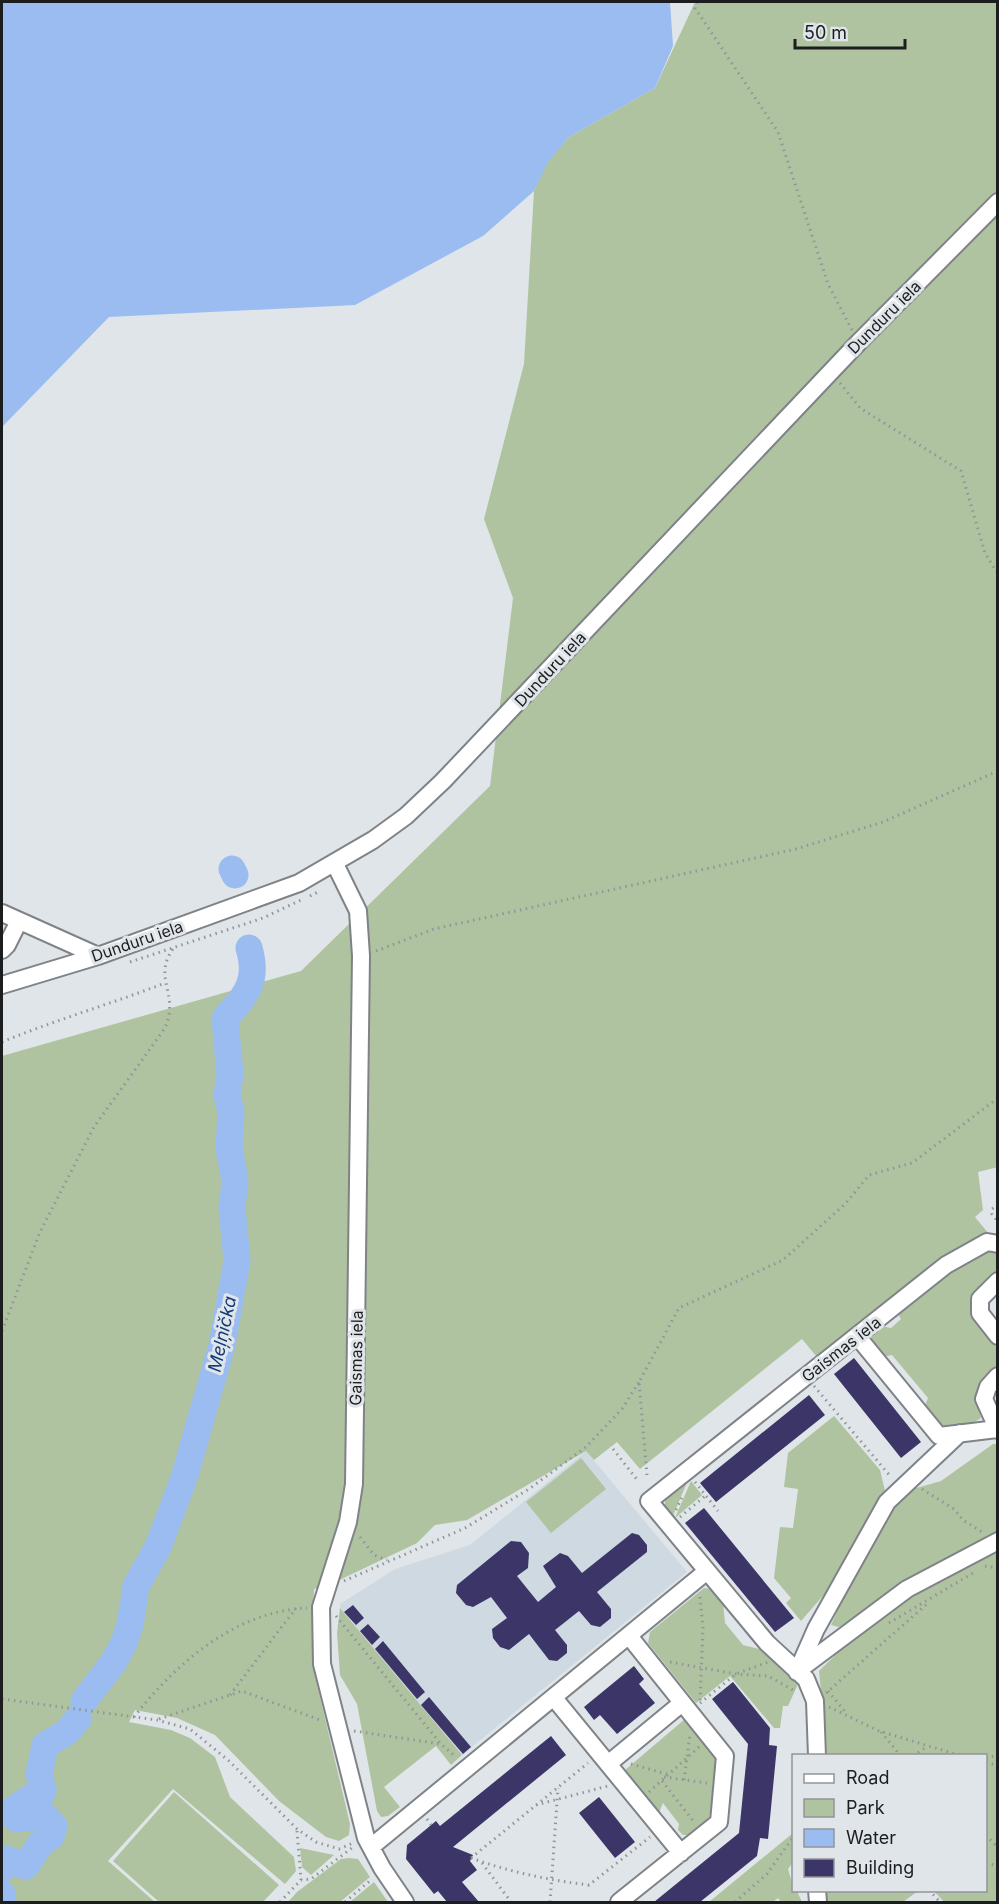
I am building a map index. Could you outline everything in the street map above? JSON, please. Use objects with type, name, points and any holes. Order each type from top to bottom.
[{"type":"street","name":"Dunduru iela","points":[[2,985],[98,956],[299,884],[335,864],[406,816],[443,781],[859,342],[998,202]]},
{"type":"street","name":"Gaismas iela","points":[[335,864],[358,911],[362,956],[354,1484],[348,1522],[325,1595],[322,1664],[369,1842],[383,1870],[405,1902]]},
{"type":"street","points":[[2,913],[98,956]]},
{"type":"street","points":[[2,950],[19,921]]},
{"type":"street","name":"Gaismas iela","points":[[801,1676],[703,1575],[649,1501],[688,1475],[946,1265],[987,1242],[998,1244]]},
{"type":"street","points":[[998,1281],[980,1299],[980,1313],[998,1336]]},
{"type":"street","points":[[857,1336],[939,1436],[997,1429],[984,1399],[988,1386],[998,1376]]},
{"type":"street","points":[[817,1754],[815,1701],[801,1676],[816,1629],[887,1502],[960,1433]]},
{"type":"street","points":[[801,1676],[907,1589],[997,1541]]},
{"type":"street","points":[[369,1842],[475,1762],[703,1575]]},
{"type":"street","points":[[620,1902],[719,1822],[726,1756],[691,1708],[629,1636]]},
{"type":"street","points":[[554,1698],[608,1759],[623,1782],[681,1853]]},
{"type":"street","points":[[608,1759],[691,1708]]},
{"type":"path","points":[[697,2],[695,8],[778,132],[828,284],[859,342]]},
{"type":"path","points":[[840,382],[860,408],[961,471],[986,553],[998,574]]},
{"type":"path","points":[[362,956],[434,929],[796,849],[883,822],[998,771]]},
{"type":"path","points":[[2,1331],[40,1232],[83,1146],[168,1020],[171,1001],[165,983],[165,959],[173,949]]},
{"type":"path","points":[[2,1042],[49,1022],[97,1009],[165,983]]},
{"type":"path","points":[[475,1762],[453,1756],[441,1744],[325,1595],[387,1560],[465,1528],[559,1467],[593,1440],[622,1409],[679,1308],[783,1260],[846,1203],[869,1175],[912,1163],[998,1098]]},
{"type":"path","points":[[998,1204],[992,1209],[992,1214],[998,1222]]},
{"type":"path","points":[[806,1377],[904,1484],[954,1509],[963,1520],[997,1541]]},
{"type":"path","points":[[639,1382],[647,1475]]},
{"type":"path","points":[[613,1449],[639,1482]]},
{"type":"path","points":[[688,1475],[718,1511]]},
{"type":"path","points":[[669,1526],[688,1475]]},
{"type":"path","points":[[669,1526],[705,1496]]},
{"type":"path","points":[[348,1522],[374,1555],[387,1560]]},
{"type":"path","points":[[880,1628],[991,1562]]},
{"type":"path","points":[[985,1566],[998,1568]]},
{"type":"path","points":[[684,1780],[691,1708],[701,1666],[703,1575]]},
{"type":"path","points":[[815,1701],[932,1599]]},
{"type":"path","points":[[134,1717],[154,1691],[196,1654],[236,1626],[278,1611],[296,1608],[229,1696]]},
{"type":"path","points":[[691,1708],[736,1674],[783,1657]]},
{"type":"path","points":[[646,1658],[736,1674],[768,1676],[879,1731],[958,1754]]},
{"type":"path","points":[[157,1720],[242,1691],[327,1722]]},
{"type":"path","points":[[2,1699],[157,1720],[190,1729],[229,1761],[297,1829],[316,1842],[339,1849]]},
{"type":"path","points":[[879,1731],[900,1754]]},
{"type":"path","points":[[360,1732],[441,1744]]},
{"type":"path","points":[[639,1801],[710,1737]]},
{"type":"path","points":[[915,1754],[928,1746]]},
{"type":"path","points":[[661,1828],[589,1885],[552,1881],[471,1858],[558,1786],[608,1759],[664,1778],[723,1785]]},
{"type":"path","points":[[664,1778],[704,1834]]},
{"type":"path","points":[[534,1806],[623,1782]]},
{"type":"path","points":[[550,1902],[558,1786]]},
{"type":"path","points":[[297,1829],[300,1880]]},
{"type":"path","points":[[987,1836],[998,1848]]},
{"type":"path","points":[[735,1902],[767,1874],[792,1839]]},
{"type":"path","points":[[280,1902],[300,1880],[311,1879],[369,1842]]},
{"type":"path","points":[[481,1862],[511,1902]]},
{"type":"path","points":[[345,1902],[383,1870]]},
{"type":"shaded area","points":[[586,1451],[687,1572],[462,1755],[340,1608],[340,1604],[395,1569],[470,1545]]},
{"type":"green space","points":[[695,2],[997,2],[998,1167],[978,1172],[983,1210],[975,1217],[989,1234],[937,1263],[817,1357],[802,1339],[640,1469],[617,1442],[594,1460],[586,1451],[467,1520],[435,1525],[417,1543],[329,1585],[314,1589],[312,1648],[315,1676],[350,1824],[349,1835],[339,1841],[326,1837],[279,1801],[215,1735],[177,1718],[135,1710],[129,1722],[171,1730],[190,1738],[215,1757],[230,1797],[294,1857],[296,1871],[285,1884],[173,1789],[108,1861],[155,1902],[2,1902],[2,1056],[301,971],[490,786],[513,598],[484,519],[524,364],[534,191],[547,162],[569,137],[655,88]]},
{"type":"green space","points":[[989,1249],[997,1249],[997,1272],[981,1287],[975,1318],[997,1348],[997,1366],[980,1389],[978,1402],[981,1418],[964,1427],[950,1428],[937,1422],[924,1408],[928,1398],[892,1355],[881,1357],[872,1343],[872,1330],[877,1325],[891,1328],[901,1319],[898,1314],[899,1308],[950,1268],[954,1271]]},
{"type":"green space","points":[[834,1416],[880,1470],[886,1495],[836,1581],[801,1621],[786,1603],[791,1598],[774,1578],[780,1527],[793,1528],[798,1489],[784,1487],[788,1453]]},
{"type":"green space","points":[[993,1444],[997,1444],[997,1534],[839,1627],[831,1625],[859,1563],[894,1504],[913,1489],[941,1481]]},
{"type":"green space","points":[[581,1458],[606,1489],[551,1533],[526,1502]]},
{"type":"green space","points":[[688,1480],[672,1518],[665,1509],[665,1498]]},
{"type":"green space","points":[[691,1481],[702,1495],[675,1518]]},
{"type":"green space","points":[[997,1548],[997,1902],[944,1902],[935,1892],[987,1892],[987,1754],[827,1754],[819,1671],[870,1621],[914,1592]]},
{"type":"green space","points":[[704,1588],[712,1589],[723,1602],[725,1623],[743,1645],[763,1650],[799,1682],[788,1706],[783,1706],[780,1728],[774,1728],[730,1676],[696,1703],[648,1643],[650,1632]]},
{"type":"green space","points":[[340,1608],[462,1755],[451,1765],[436,1746],[384,1787],[400,1807],[388,1816],[381,1817],[377,1811],[357,1704],[340,1675],[337,1633]]},
{"type":"green space","points":[[685,1719],[718,1760],[709,1819],[690,1835],[683,1835],[678,1830],[679,1824],[663,1803],[659,1813],[625,1770]]},
{"type":"green space","points":[[174,1792],[279,1885],[263,1902],[159,1902],[113,1861]]},
{"type":"green space","points":[[792,1834],[792,1863],[788,1869],[792,1892],[797,1892],[802,1902],[781,1902],[778,1898],[773,1902],[709,1902]]},
{"type":"green space","points":[[300,1848],[334,1855],[311,1875],[302,1867]]},
{"type":"green space","points":[[341,1859],[358,1859],[370,1877],[340,1902],[288,1902],[297,1892]]},
{"type":"green space","points":[[374,1882],[388,1902],[350,1902]]},
{"type":"green space","points":[[822,1892],[917,1892],[903,1902],[823,1902]]},
{"type":"water","points":[[2,2],[670,2],[673,46],[655,88],[569,137],[548,162],[534,191],[483,236],[355,305],[109,317],[2,427]]},
{"type":"building","points":[[854,1358],[921,1442],[901,1458],[834,1374]]},
{"type":"building","points":[[809,1395],[825,1415],[716,1502],[700,1483]]},
{"type":"building","points":[[704,1508],[794,1618],[775,1632],[685,1523]]},
{"type":"building","points":[[632,1533],[639,1535],[647,1545],[647,1552],[597,1592],[611,1609],[611,1618],[600,1627],[591,1625],[579,1611],[555,1630],[567,1645],[567,1653],[557,1661],[549,1660],[529,1634],[509,1650],[500,1647],[493,1638],[492,1629],[507,1618],[491,1597],[473,1607],[466,1605],[456,1593],[457,1585],[511,1541],[521,1542],[529,1553],[528,1568],[517,1576],[538,1602],[556,1587],[543,1566],[560,1553],[568,1556],[582,1573]]},
{"type":"building","points":[[353,1605],[364,1618],[356,1625],[344,1612]]},
{"type":"building","points":[[368,1624],[380,1637],[372,1645],[360,1631]]},
{"type":"building","points":[[383,1641],[425,1692],[417,1699],[375,1649]]},
{"type":"building","points":[[634,1666],[644,1679],[639,1684],[655,1703],[617,1734],[600,1715],[594,1720],[584,1707]]},
{"type":"building","points":[[733,1682],[770,1728],[769,1745],[777,1746],[768,1839],[760,1838],[757,1856],[700,1902],[654,1902],[739,1833],[748,1744],[712,1699]]},
{"type":"building","points":[[429,1697],[471,1747],[463,1754],[421,1705]]},
{"type":"building","points":[[551,1736],[566,1755],[453,1847],[473,1855],[470,1861],[477,1870],[462,1882],[479,1902],[447,1902],[438,1891],[434,1894],[406,1859],[407,1845],[436,1821],[440,1826]]},
{"type":"building","points":[[599,1797],[635,1842],[615,1858],[579,1813]]},
{"type":"waterway","name":"Meļņička","points":[[232,869],[235,875]]},
{"type":"waterway","name":"Meļņička","points":[[84,1701],[113,1663],[124,1643],[130,1625],[136,1586],[158,1547],[184,1478],[222,1345],[237,1261],[232,1208],[235,1181],[229,1148],[231,1112],[227,1095],[230,1074],[225,1019],[249,985],[252,972],[249,948]]},
{"type":"waterway","name":"Meļņička","points":[[2,1869],[2,1862],[6,1859],[26,1866],[40,1844],[51,1836],[54,1826],[45,1816],[17,1819],[10,1812],[30,1798],[39,1797],[43,1791],[39,1774],[45,1745],[67,1732],[78,1719]]},
{"type":"waterway","points":[[2,1847],[6,1849],[12,1860]]},
{"type":"waterway","name":"Meļņička","points":[[2,1894],[3,1902]]}]
